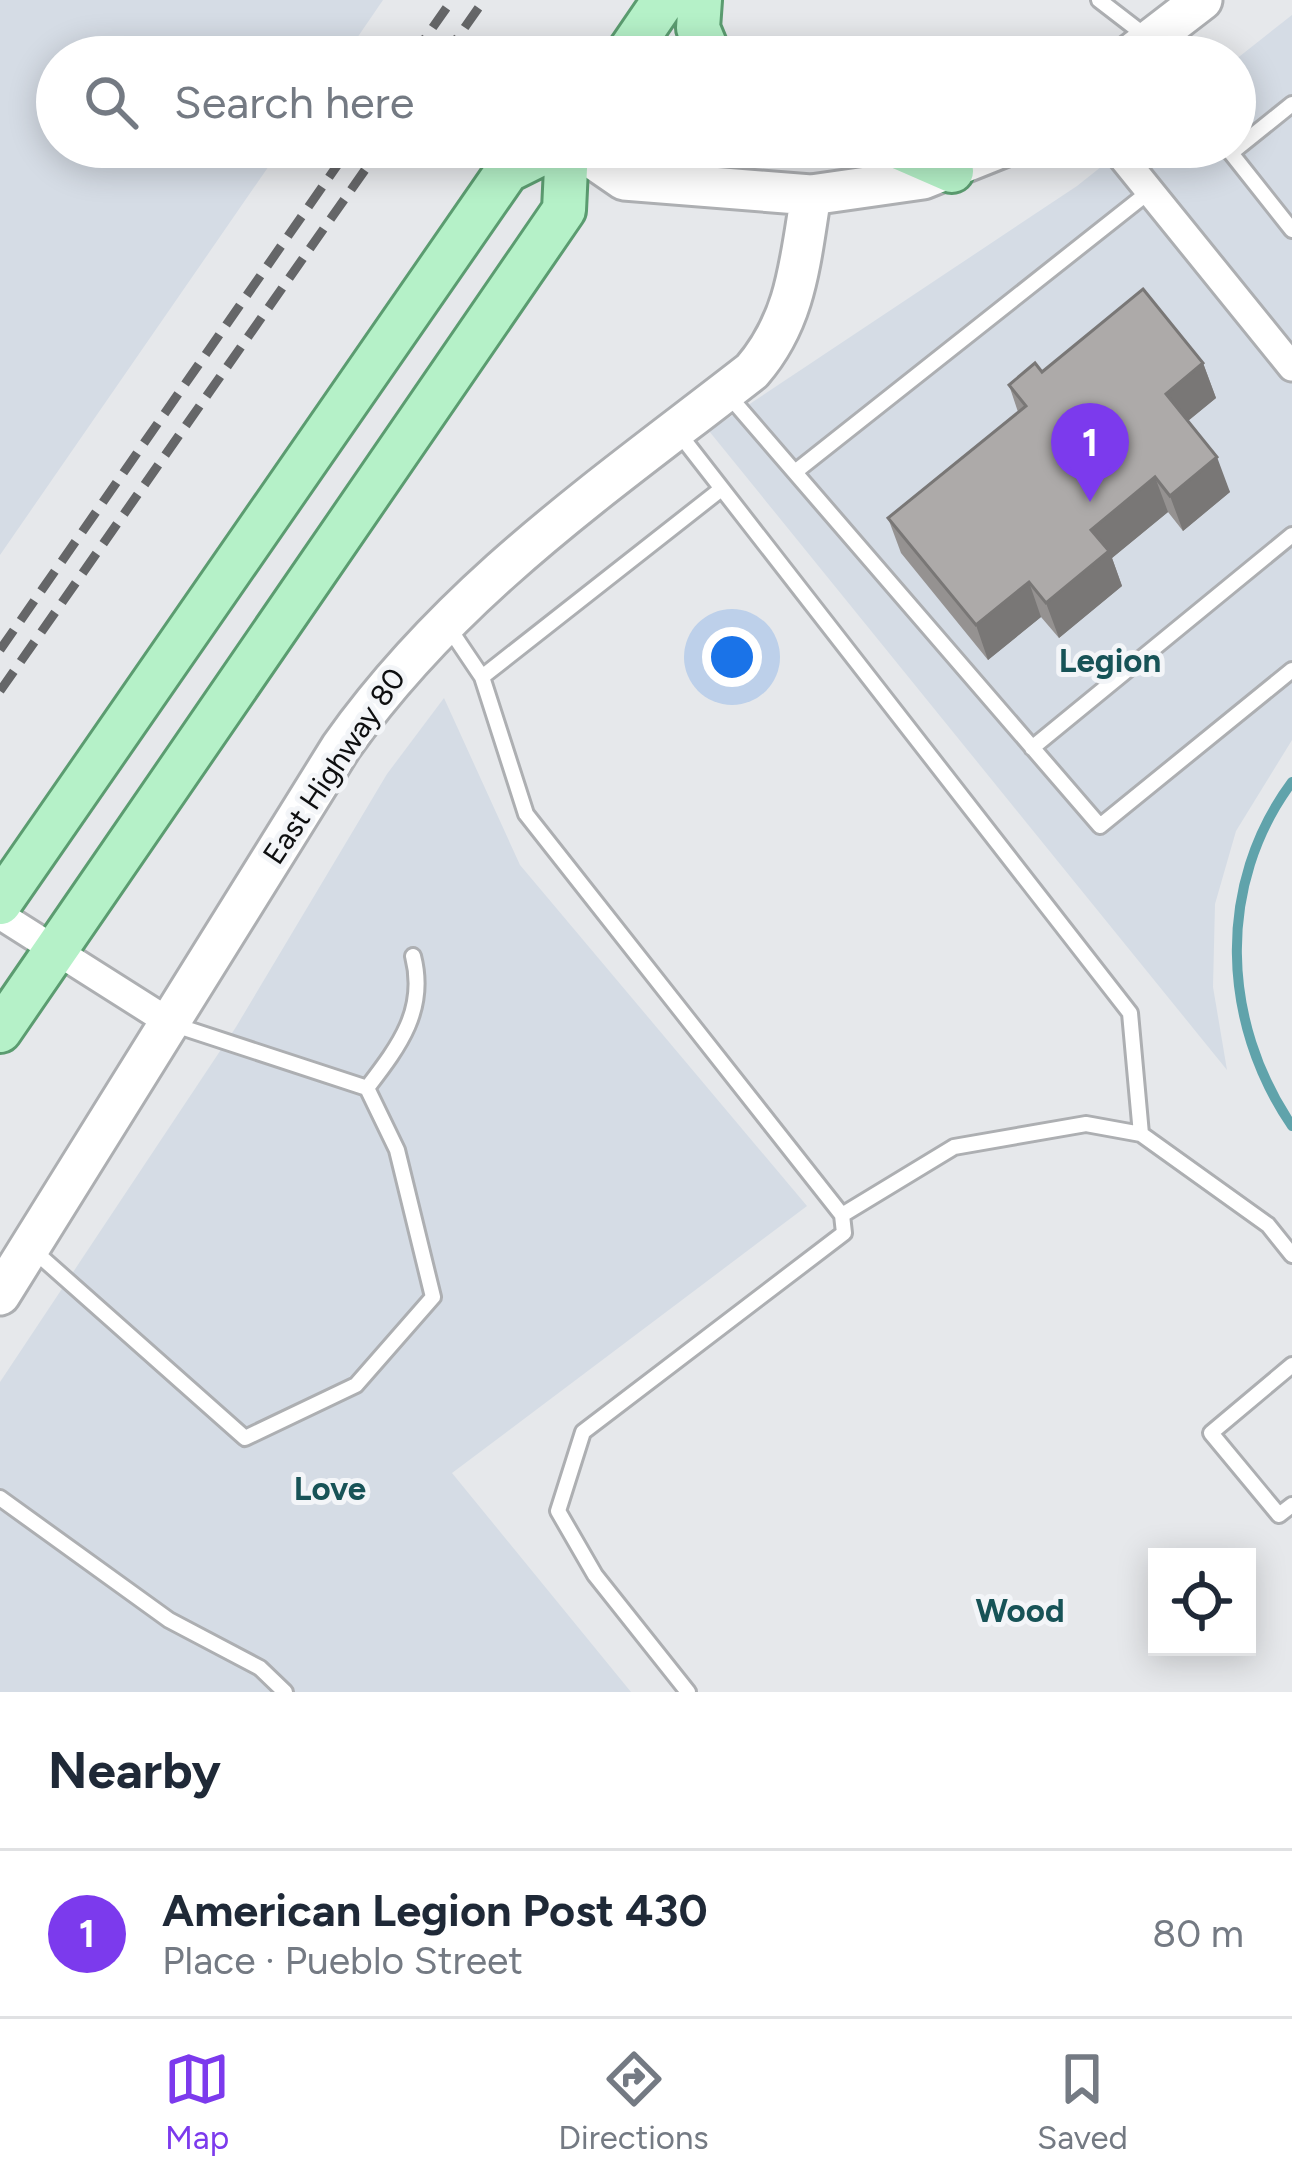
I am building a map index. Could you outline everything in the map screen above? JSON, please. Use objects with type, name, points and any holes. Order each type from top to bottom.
[{"type":"main road","points":[[639,36],[664,0]]},
{"type":"main road","points":[[700,0],[701,36]]},
{"type":"main road","points":[[0,903],[513,168]]},
{"type":"main road","points":[[0,1031],[52,948],[564,210],[565,168]]},
{"type":"main road","points":[[945,168],[952,171]]},
{"type":"street","points":[[1155,36],[1202,0]]},
{"type":"street","points":[[607,168],[624,180],[811,195],[958,168]]},
{"type":"street","points":[[1131,168],[1292,367]]},
{"type":"street","name":"East Highway 80","points":[[0,1295],[340,746],[404,662],[512,558],[725,392],[770,350],[788,317],[811,195]]},
{"type":"street","points":[[0,915],[172,1024]]},
{"type":"lane","points":[[1099,0],[1129,36]]},
{"type":"lane","points":[[1256,133],[1292,104]]},
{"type":"lane","points":[[1244,168],[1290,222]]},
{"type":"lane","points":[[795,472],[1150,191]]},
{"type":"lane","points":[[725,392],[1100,826],[1292,670]]},
{"type":"lane","points":[[676,430],[1130,1013],[1142,1134]]},
{"type":"lane","points":[[482,677],[720,490]]},
{"type":"lane","points":[[1032,748],[1292,535]]},
{"type":"lane","points":[[444,621],[482,677],[526,814],[842,1215],[844,1233],[583,1432],[558,1511],[595,1575],[688,1692]]},
{"type":"lane","points":[[367,1088],[412,1022],[422,989],[413,956]]},
{"type":"lane","points":[[30,1247],[245,1438],[356,1385],[433,1297],[397,1150],[367,1088],[172,1024]]},
{"type":"lane","points":[[842,1215],[954,1147],[1086,1124],[1142,1134],[1268,1225],[1292,1255]]},
{"type":"lane","points":[[1292,1365],[1210,1433],[1280,1515],[1292,1505]]},
{"type":"lane","points":[[0,1498],[170,1620],[260,1668],[285,1692]]},
{"type":"shaded area","points":[[0,0],[383,0],[358,36],[36,36],[36,168],[267,168],[0,555]]},
{"type":"shaded area","points":[[1292,15],[1292,740],[1236,831],[1215,904],[1213,987],[1227,1070],[709,431],[1100,168],[1256,168],[1256,43]]},
{"type":"shaded area","points":[[444,698],[520,865],[807,1206],[452,1473],[631,1692],[0,1692],[0,1382],[236,1027],[387,774]]},
{"type":"building","points":[[1143,289],[1203,363],[1166,394],[1217,457],[1170,496],[1155,477],[1091,530],[1109,551],[1046,603],[1029,582],[976,625],[888,518],[1026,406],[1009,385],[1035,363],[1042,372]]},
{"type":"waterway","points":[[1292,782],[1267,822],[1250,864],[1237,953],[1251,1043],[1268,1086],[1292,1126]]},
{"type":"railway","points":[[427,36],[452,0]]},
{"type":"railway","points":[[459,36],[484,0]]},
{"type":"railway","points":[[0,650],[335,168]]},
{"type":"railway","points":[[0,691],[366,168]]},
{"type":"place","name":"American Legion Post 430","points":[[1090,502]]},
{"type":"district","name":"Legion","points":[[1110,660]]},
{"type":"district","name":"Love","points":[[330,1488]]},
{"type":"district","name":"Wood","points":[[1020,1610]]}]
